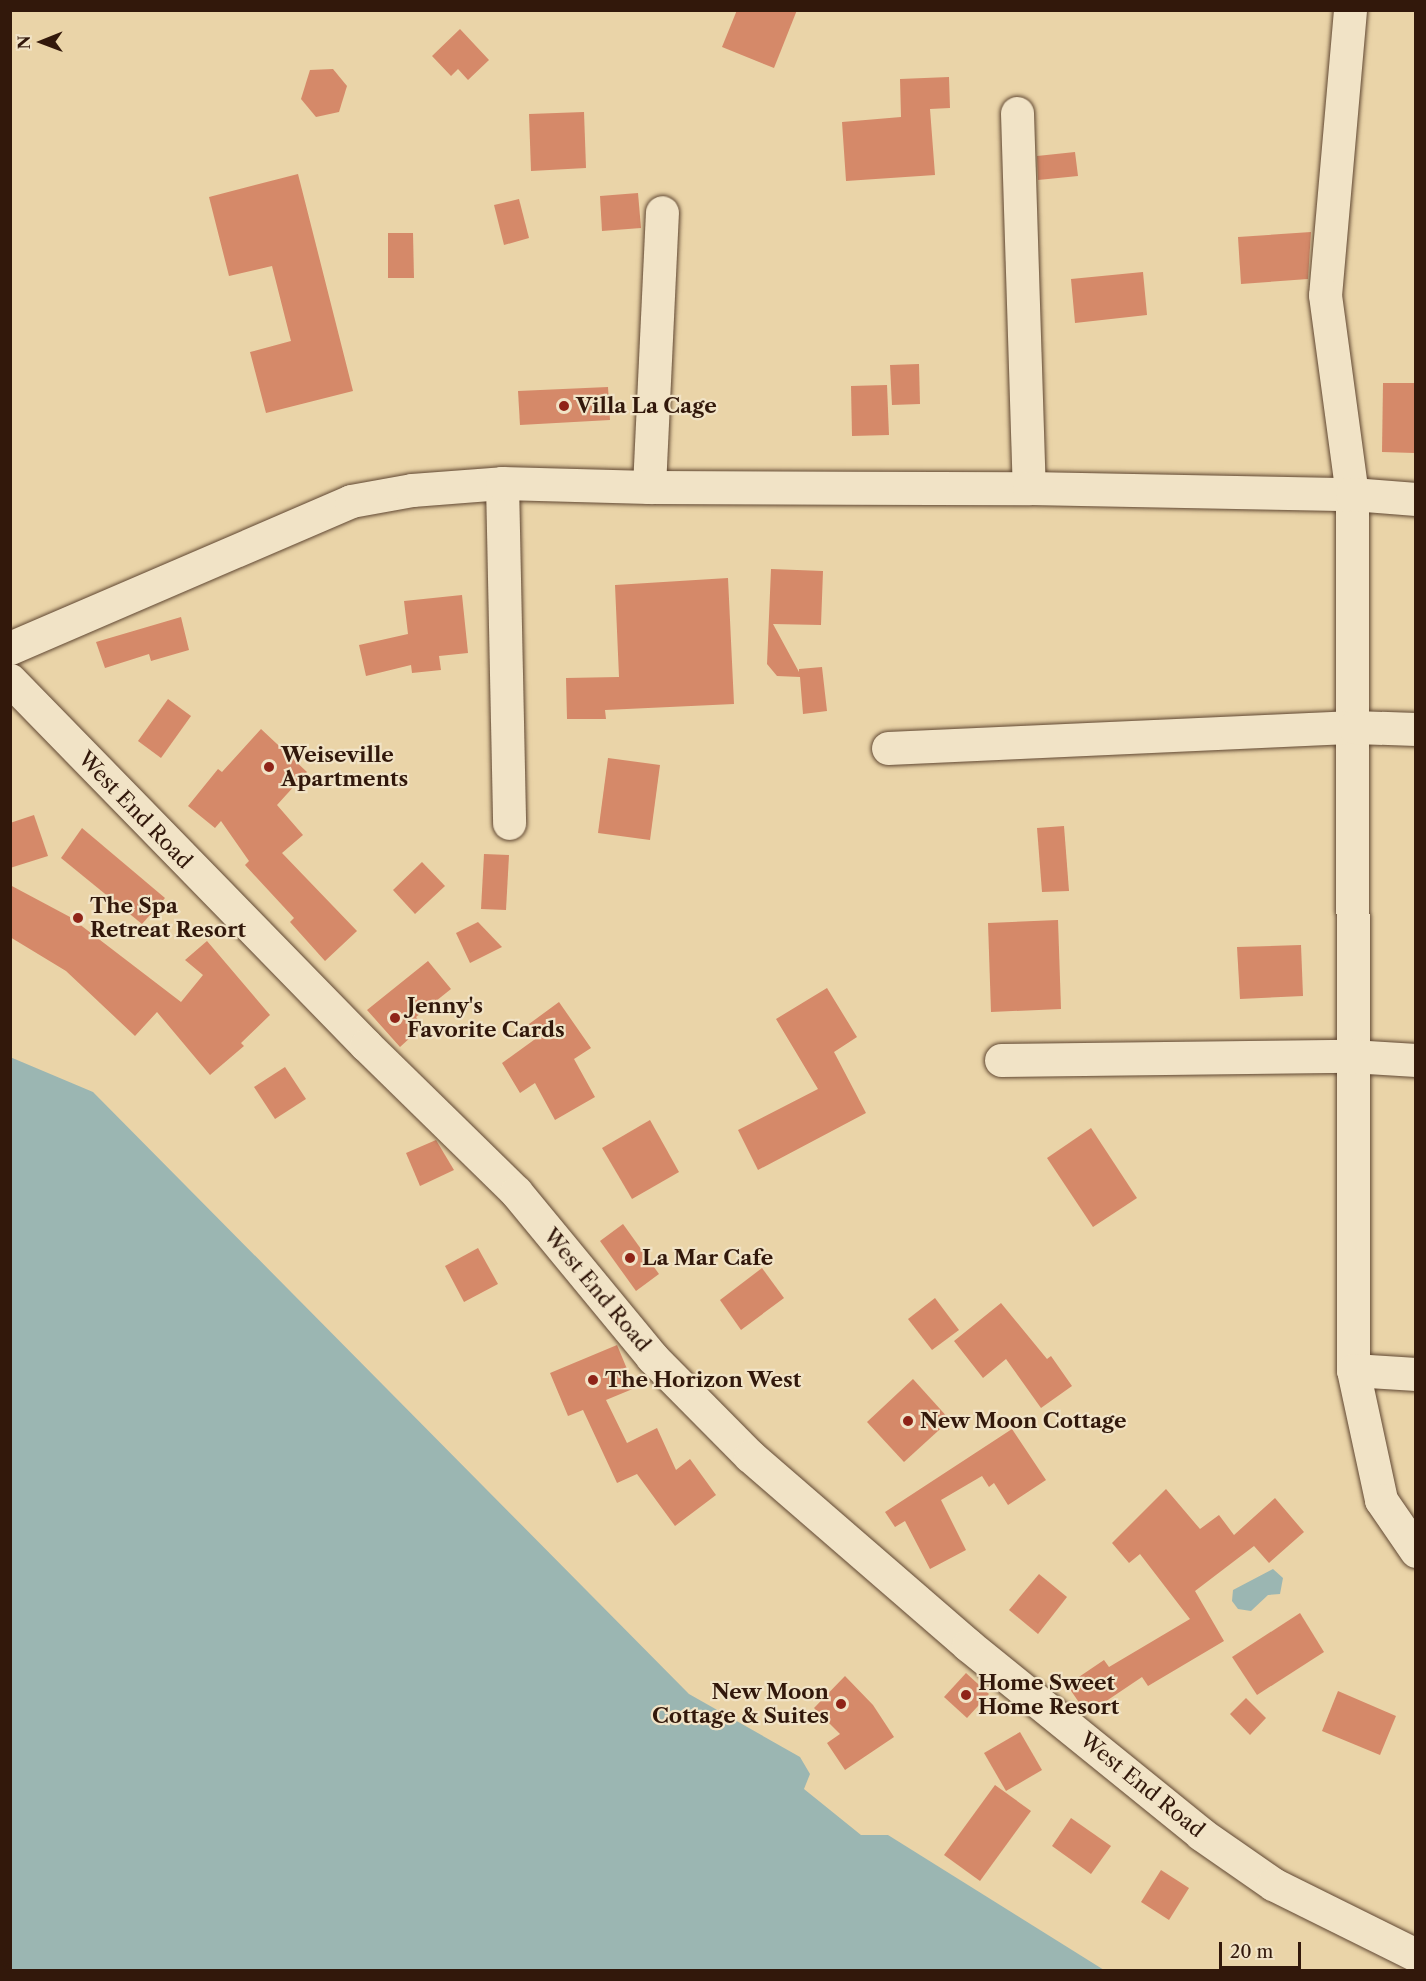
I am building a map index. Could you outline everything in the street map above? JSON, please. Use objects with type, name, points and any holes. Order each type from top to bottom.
[{"type":"street","points":[[1350,10],[1325,295],[1352,494],[1353,1370],[1381,1500],[1416,1551]]},
{"type":"street","points":[[1017,113],[1029,488]]},
{"type":"street","points":[[649,488],[662,212]]},
{"type":"street","points":[[10,648],[351,501],[412,490],[502,483],[649,488],[1029,488],[1352,494],[1416,500]]},
{"type":"street","points":[[502,483],[509,824]]},
{"type":"street","name":"West End Road","points":[[10,681],[349,1029],[516,1192],[652,1357],[750,1456],[968,1645],[1201,1834],[1273,1884],[1416,1955]]},
{"type":"street","points":[[888,748],[1354,728],[1416,729]]},
{"type":"street","points":[[1001,1060],[1351,1056],[1416,1060]]},
{"type":"street","points":[[1353,1370],[1416,1374]]},
{"type":"water","points":[[10,1057],[93,1092],[689,1694],[800,1757],[810,1774],[804,1789],[861,1835],[888,1835],[1104,1970],[11,1970]]},
{"type":"water","points":[[1273,1569],[1283,1578],[1280,1594],[1268,1595],[1251,1611],[1238,1609],[1232,1601],[1233,1590]]},
{"type":"building","points":[[737,10],[797,10],[774,68],[722,47]]},
{"type":"building","points":[[460,29],[489,60],[468,80],[458,69],[451,76],[432,56]]},
{"type":"building","points":[[333,69],[347,86],[339,112],[316,117],[301,99],[310,70]]},
{"type":"building","points":[[949,77],[950,108],[930,109],[935,175],[846,181],[842,122],[901,117],[900,79]]},
{"type":"building","points":[[584,112],[586,168],[531,171],[529,114]]},
{"type":"building","points":[[1075,152],[1078,176],[1038,180],[1037,156]]},
{"type":"building","points":[[298,174],[353,391],[266,413],[250,352],[291,341],[272,266],[229,276],[209,197]]},
{"type":"building","points":[[638,193],[641,228],[602,231],[600,196]]},
{"type":"building","points":[[519,199],[529,238],[504,245],[494,205]]},
{"type":"building","points":[[1311,232],[1308,279],[1241,284],[1238,237]]},
{"type":"building","points":[[388,233],[413,233],[414,278],[388,278]]},
{"type":"building","points":[[1143,272],[1147,315],[1075,323],[1071,279]]},
{"type":"building","points":[[919,364],[920,404],[892,405],[890,365]]},
{"type":"building","points":[[1383,383],[1415,383],[1414,453],[1382,452]]},
{"type":"building","points":[[887,385],[889,435],[852,436],[851,386]]},
{"type":"building","name":"Villa La Cage","points":[[608,387],[610,420],[520,425],[518,391]]},
{"type":"building","points":[[771,569],[823,571],[821,625],[773,624],[799,672],[799,669],[822,667],[827,711],[803,714],[800,677],[777,676],[767,664]]},
{"type":"building","points":[[728,578],[734,704],[605,710],[606,719],[567,719],[566,678],[619,677],[615,585]]},
{"type":"building","points":[[462,595],[468,653],[439,656],[441,670],[412,673],[411,665],[366,676],[359,645],[408,634],[404,601]]},
{"type":"building","points":[[181,617],[189,650],[151,661],[149,654],[105,668],[96,642]]},
{"type":"building","points":[[168,699],[191,716],[161,758],[138,741]]},
{"type":"building","points":[[261,729],[307,772],[277,805],[303,835],[282,853],[357,931],[325,961],[290,922],[294,918],[245,865],[249,861],[221,821],[215,828],[188,806],[218,769],[222,772]]},
{"type":"building","points":[[608,758],[660,765],[650,840],[598,833]]},
{"type":"building","points":[[34,815],[48,856],[10,868],[10,823]]},
{"type":"building","points":[[1064,826],[1069,891],[1042,892],[1037,828]]},
{"type":"building","points":[[82,828],[165,898],[142,924],[61,858]]},
{"type":"building","points":[[484,854],[509,855],[506,910],[481,909]]},
{"type":"building","points":[[422,862],[445,886],[415,914],[393,890]]},
{"type":"building","points":[[10,885],[70,917],[181,1002],[203,975],[185,960],[207,941],[270,1015],[241,1043],[244,1046],[210,1075],[157,1012],[135,1036],[66,971],[10,937]]},
{"type":"building","points":[[1058,920],[1061,1009],[991,1012],[988,923]]},
{"type":"building","points":[[478,922],[502,947],[470,963],[456,933]]},
{"type":"building","points":[[1301,945],[1303,996],[1240,999],[1237,947]]},
{"type":"building","points":[[428,961],[451,989],[416,1017],[423,1026],[400,1047],[367,1010]]},
{"type":"building","points":[[827,988],[857,1037],[834,1052],[866,1113],[758,1170],[738,1130],[818,1089],[776,1019]]},
{"type":"building","points":[[559,1002],[591,1048],[574,1059],[595,1097],[555,1120],[535,1083],[520,1093],[502,1063],[538,1037],[529,1024]]},
{"type":"building","points":[[285,1067],[306,1099],[275,1119],[254,1087]]},
{"type":"building","points":[[650,1120],[679,1172],[632,1199],[602,1148]]},
{"type":"building","points":[[1091,1128],[1137,1198],[1093,1227],[1047,1158]]},
{"type":"building","points":[[436,1140],[454,1170],[420,1186],[406,1153]]},
{"type":"building","name":"La Mar Cafe","points":[[623,1224],[659,1274],[636,1291],[600,1241]]},
{"type":"building","points":[[478,1248],[498,1284],[464,1302],[445,1266]]},
{"type":"building","points":[[762,1268],[784,1298],[741,1330],[720,1300]]},
{"type":"building","points":[[935,1298],[959,1330],[932,1350],[908,1319]]},
{"type":"building","points":[[1001,1303],[1047,1359],[1051,1356],[1072,1386],[1041,1408],[1006,1359],[983,1378],[954,1341]]},
{"type":"building","points":[[617,1345],[635,1388],[606,1400],[627,1443],[657,1428],[676,1470],[690,1459],[716,1495],[675,1526],[637,1474],[617,1483],[583,1410],[568,1416],[550,1373]]},
{"type":"building","name":"New Moon Cottage","points":[[913,1379],[950,1420],[904,1462],[867,1422]]},
{"type":"building","points":[[1012,1429],[1046,1480],[1008,1505],[994,1483],[989,1487],[982,1476],[941,1500],[966,1550],[930,1569],[905,1521],[895,1527],[885,1512]]},
{"type":"building","points":[[1166,1489],[1200,1529],[1219,1515],[1234,1535],[1275,1498],[1304,1532],[1269,1563],[1254,1546],[1195,1591],[1224,1641],[1148,1686],[1142,1677],[1087,1714],[1067,1685],[1104,1660],[1109,1667],[1190,1619],[1140,1554],[1129,1563],[1112,1543]]},
{"type":"building","points":[[1039,1574],[1067,1597],[1038,1634],[1009,1610]]},
{"type":"building","points":[[1300,1613],[1324,1652],[1257,1695],[1232,1657]]},
{"type":"building","name":"Home Sweet Home Resort","points":[[966,1673],[989,1694],[967,1718],[944,1697]]},
{"type":"building","points":[[845,1676],[873,1705],[894,1737],[845,1770],[827,1743],[840,1734],[814,1708]]},
{"type":"building","points":[[1338,1691],[1396,1716],[1380,1755],[1322,1731]]},
{"type":"building","points":[[1246,1698],[1266,1718],[1250,1735],[1230,1714]]},
{"type":"building","points":[[1020,1732],[1042,1770],[1006,1791],[984,1753]]},
{"type":"building","points":[[995,1785],[1031,1811],[980,1881],[944,1855]]},
{"type":"building","points":[[1071,1818],[1111,1846],[1091,1874],[1052,1846]]},
{"type":"building","points":[[1161,1870],[1189,1888],[1169,1920],[1141,1902]]},
{"type":"place","name":"Villa La Cage","points":[[564,406]]},
{"type":"place","name":"Weiseville Apartments","points":[[269,767]]},
{"type":"place","name":"The Spa Retreat Resort","points":[[78,918]]},
{"type":"place","name":"Jenny's Favorite Cards","points":[[395,1018]]},
{"type":"place","name":"La Mar Cafe","points":[[630,1258]]},
{"type":"place","name":"The Horizon West","points":[[593,1380]]},
{"type":"place","name":"New Moon Cottage","points":[[908,1421]]},
{"type":"place","name":"Home Sweet Home Resort","points":[[966,1695]]},
{"type":"place","name":"New Moon Cottage & Suites","points":[[841,1704]]}]
